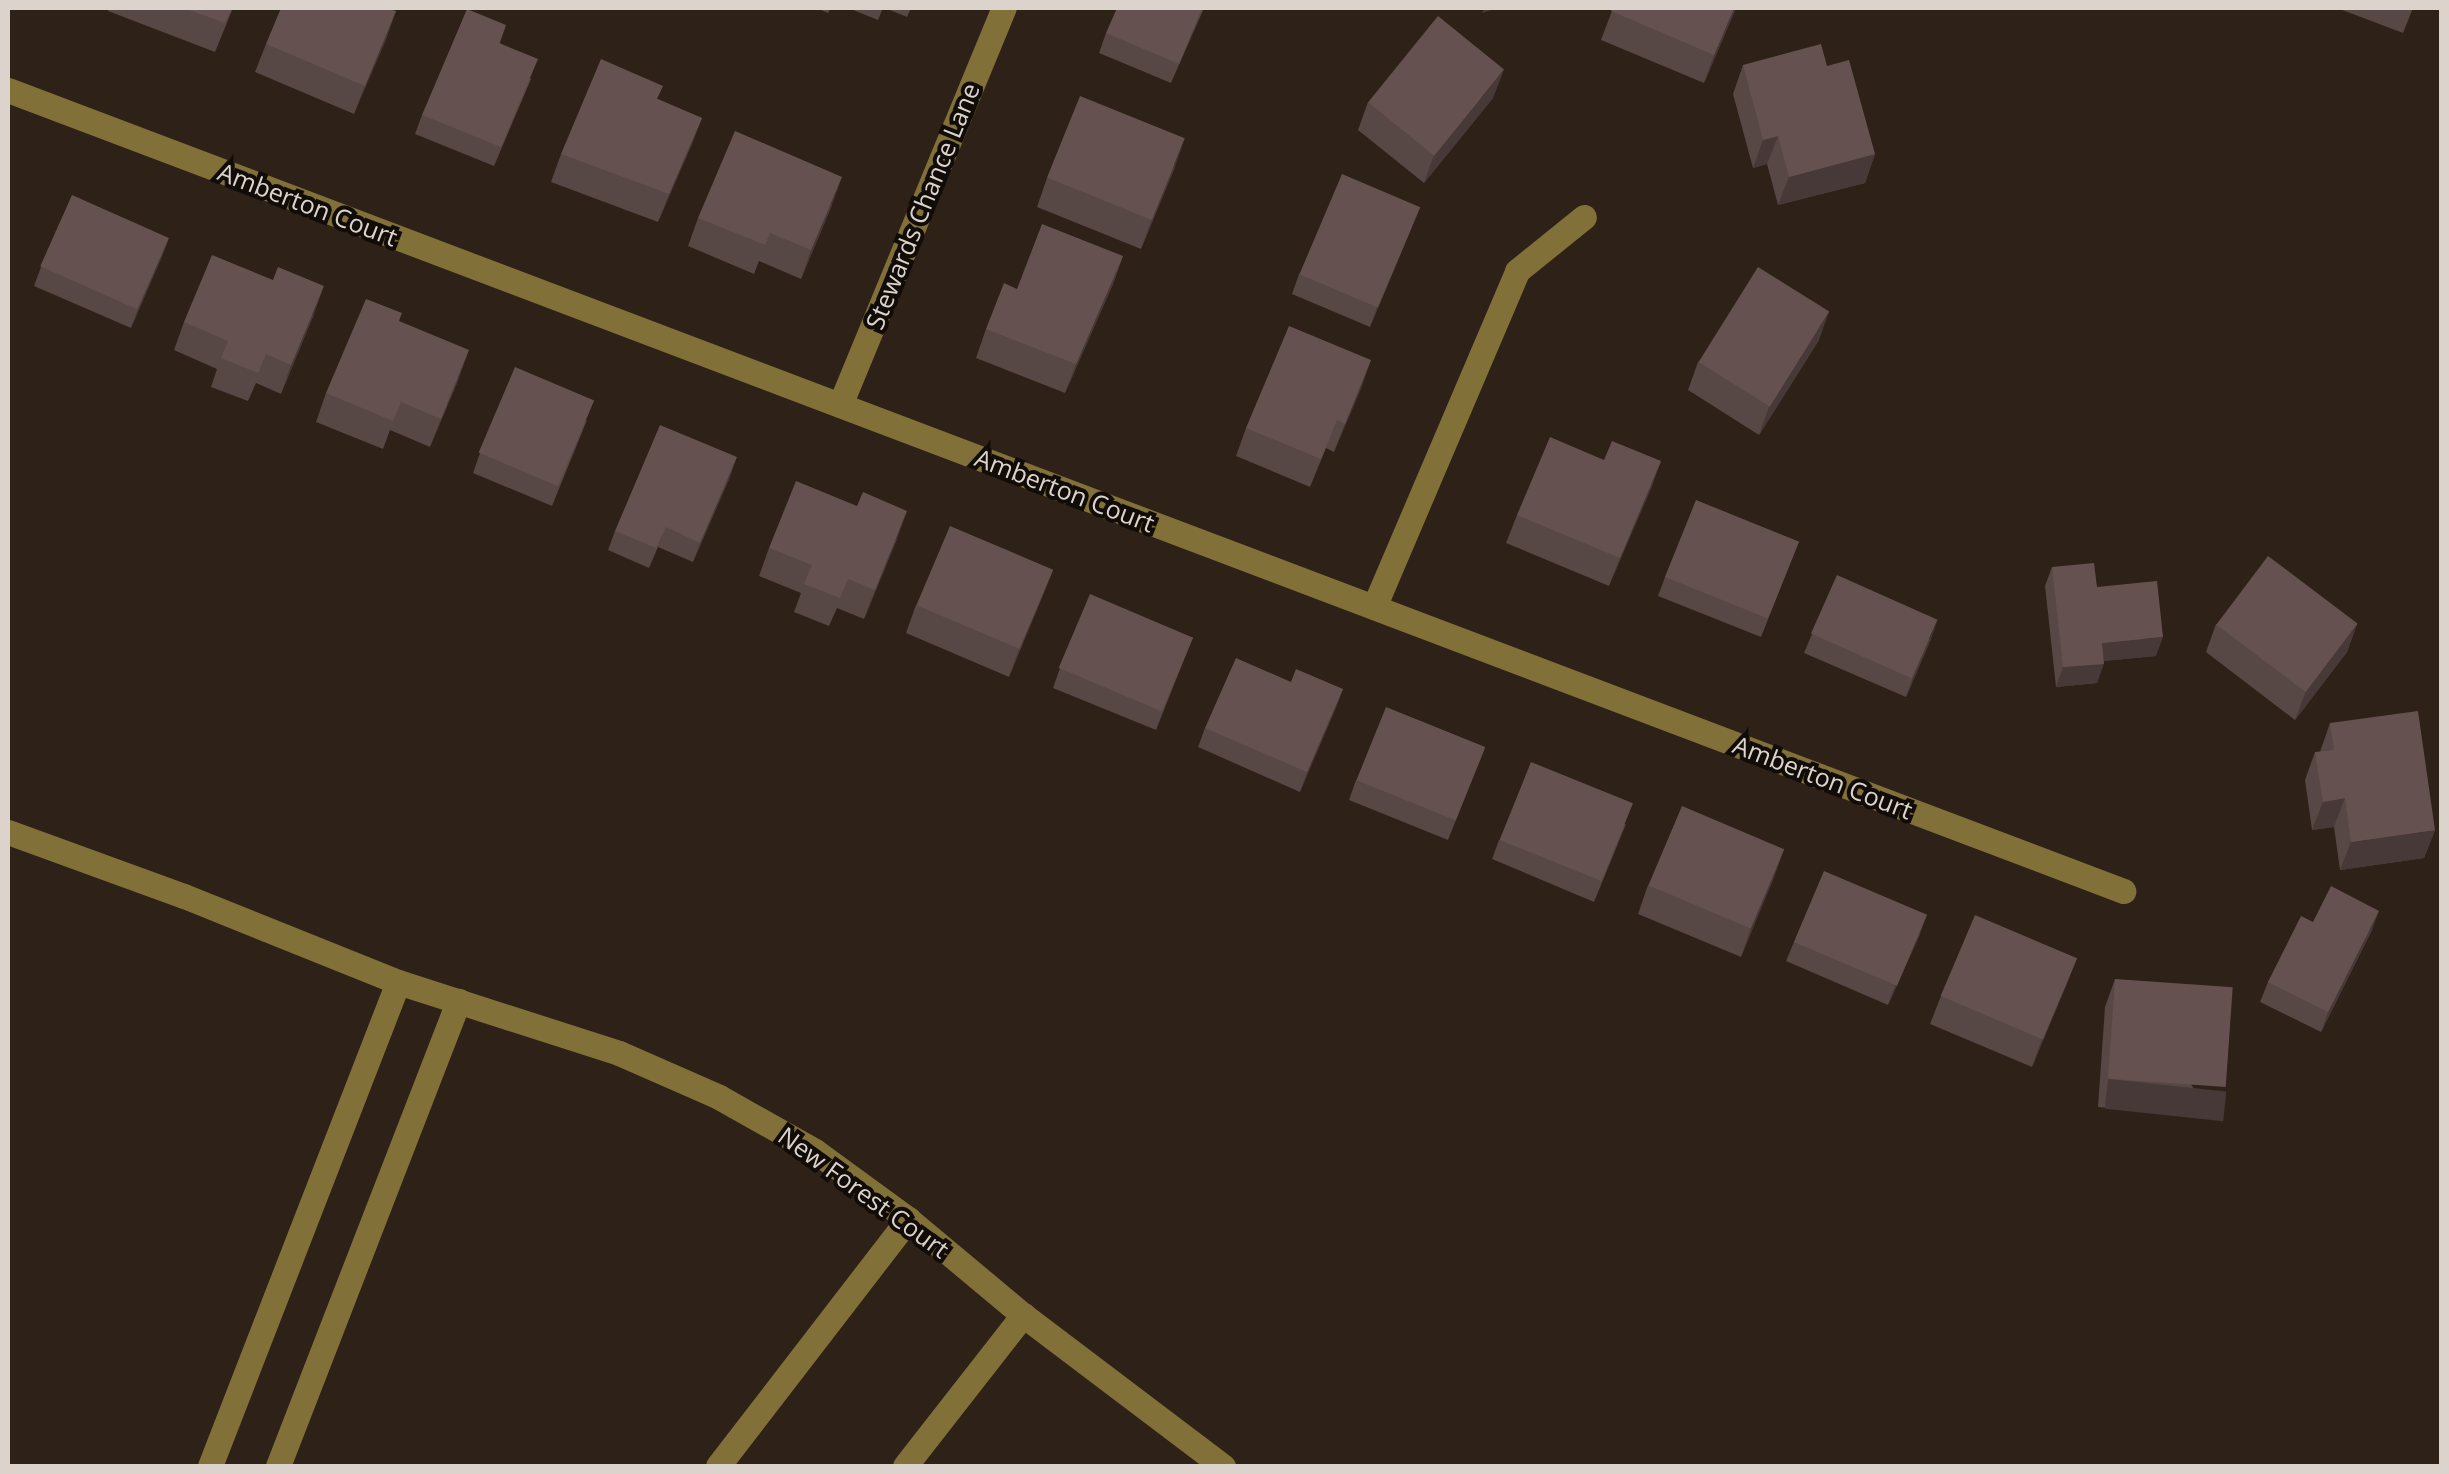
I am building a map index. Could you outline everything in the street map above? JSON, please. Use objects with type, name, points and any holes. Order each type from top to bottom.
[{"type":"street","name":"Stewards Chance Lane","points":[[840,405],[1004,8]]},
{"type":"street","name":"Amberton Court","points":[[8,90],[2123,891]]},
{"type":"street","points":[[1374,607],[1517,271],[1584,217]]},
{"type":"street","name":"New Forest Court","points":[[8,832],[184,896],[398,982],[619,1053],[719,1097],[815,1151],[908,1219],[1023,1315],[1223,1466]]},
{"type":"street","points":[[210,1466],[398,982]]},
{"type":"street","points":[[278,1466],[458,1001]]},
{"type":"street","points":[[718,1466],[908,1219]]},
{"type":"street","points":[[905,1466],[1023,1315]]},
{"type":"building","points":[[184,8],[232,8],[225,23]]},
{"type":"building","points":[[281,8],[396,11],[365,86],[266,44]]},
{"type":"building","points":[[1117,8],[1202,8],[1179,64],[1106,33]]},
{"type":"building","points":[[1734,8],[1714,55],[1611,11]]},
{"type":"building","points":[[467,9],[506,25],[499,43],[538,59],[501,147],[422,115]]},
{"type":"building","points":[[1438,16],[1504,69],[1434,156],[1368,102]]},
{"type":"building","points":[[1821,44],[1827,66],[1849,60],[1875,154],[1789,177],[1778,136],[1763,140],[1743,65]]},
{"type":"building","points":[[601,59],[663,86],[657,99],[702,118],[669,194],[561,154]]},
{"type":"building","points":[[1080,96],[1185,138],[1152,220],[1047,178]]},
{"type":"building","points":[[735,131],[842,177],[811,250],[770,233],[765,245],[698,218]]},
{"type":"building","points":[[1342,174],[1420,207],[1378,308],[1299,274]]},
{"type":"building","points":[[72,195],[169,238],[137,309],[40,266]]},
{"type":"building","points":[[1042,224],[1123,256],[1076,364],[986,329],[1004,283],[1017,289]]},
{"type":"building","points":[[212,255],[273,280],[278,267],[324,286],[291,365],[266,354],[258,373],[221,358],[228,341],[184,322]]},
{"type":"building","points":[[1758,267],[1829,312],[1770,406],[1699,362]]},
{"type":"building","points":[[366,299],[402,313],[399,321],[469,350],[441,419],[401,402],[393,421],[326,393]]},
{"type":"building","points":[[1289,326],[1371,360],[1345,424],[1337,420],[1321,459],[1246,428]]},
{"type":"building","points":[[515,367],[594,401],[558,486],[479,453]]},
{"type":"building","points":[[660,425],[737,457],[700,543],[666,527],[656,548],[615,531]]},
{"type":"building","points":[[1550,437],[1604,460],[1612,441],[1661,461],[1620,558],[1517,515]]},
{"type":"building","points":[[796,481],[857,506],[863,492],[907,511],[875,590],[848,579],[840,598],[804,584],[812,565],[769,548]]},
{"type":"building","points":[[1696,500],[1799,542],[1768,619],[1665,577]]},
{"type":"building","points":[[950,526],[1053,570],[1019,649],[916,605]]},
{"type":"building","points":[[2268,556],[2357,623],[2306,692],[2216,625]]},
{"type":"building","points":[[2094,563],[2097,587],[2157,581],[2163,637],[2102,643],[2104,664],[2063,667],[2052,567]]},
{"type":"building","points":[[1837,575],[1937,620],[1911,678],[1811,633]]},
{"type":"building","points":[[1090,594],[1193,638],[1162,711],[1059,668]]},
{"type":"building","points":[[1236,658],[1291,682],[1296,669],[1343,689],[1307,772],[1205,728]]},
{"type":"building","points":[[1386,707],[1485,747],[1456,820],[1356,780]]},
{"type":"building","points":[[2418,711],[2435,830],[2351,842],[2345,798],[2323,802],[2315,752],[2334,750],[2330,723]]},
{"type":"building","points":[[1531,762],[1633,803],[1602,881],[1500,840]]},
{"type":"building","points":[[1682,806],[1784,849],[1751,929],[1648,885]]},
{"type":"building","points":[[1824,871],[1927,915],[1897,986],[1794,942]]},
{"type":"building","points":[[2331,886],[2379,911],[2328,1012],[2268,982],[2301,916],[2313,922]]},
{"type":"building","points":[[1975,915],[2077,958],[2043,1039],[1941,996]]},
{"type":"building","points":[[2115,979],[2233,987],[2226,1087],[2108,1079]]}]
